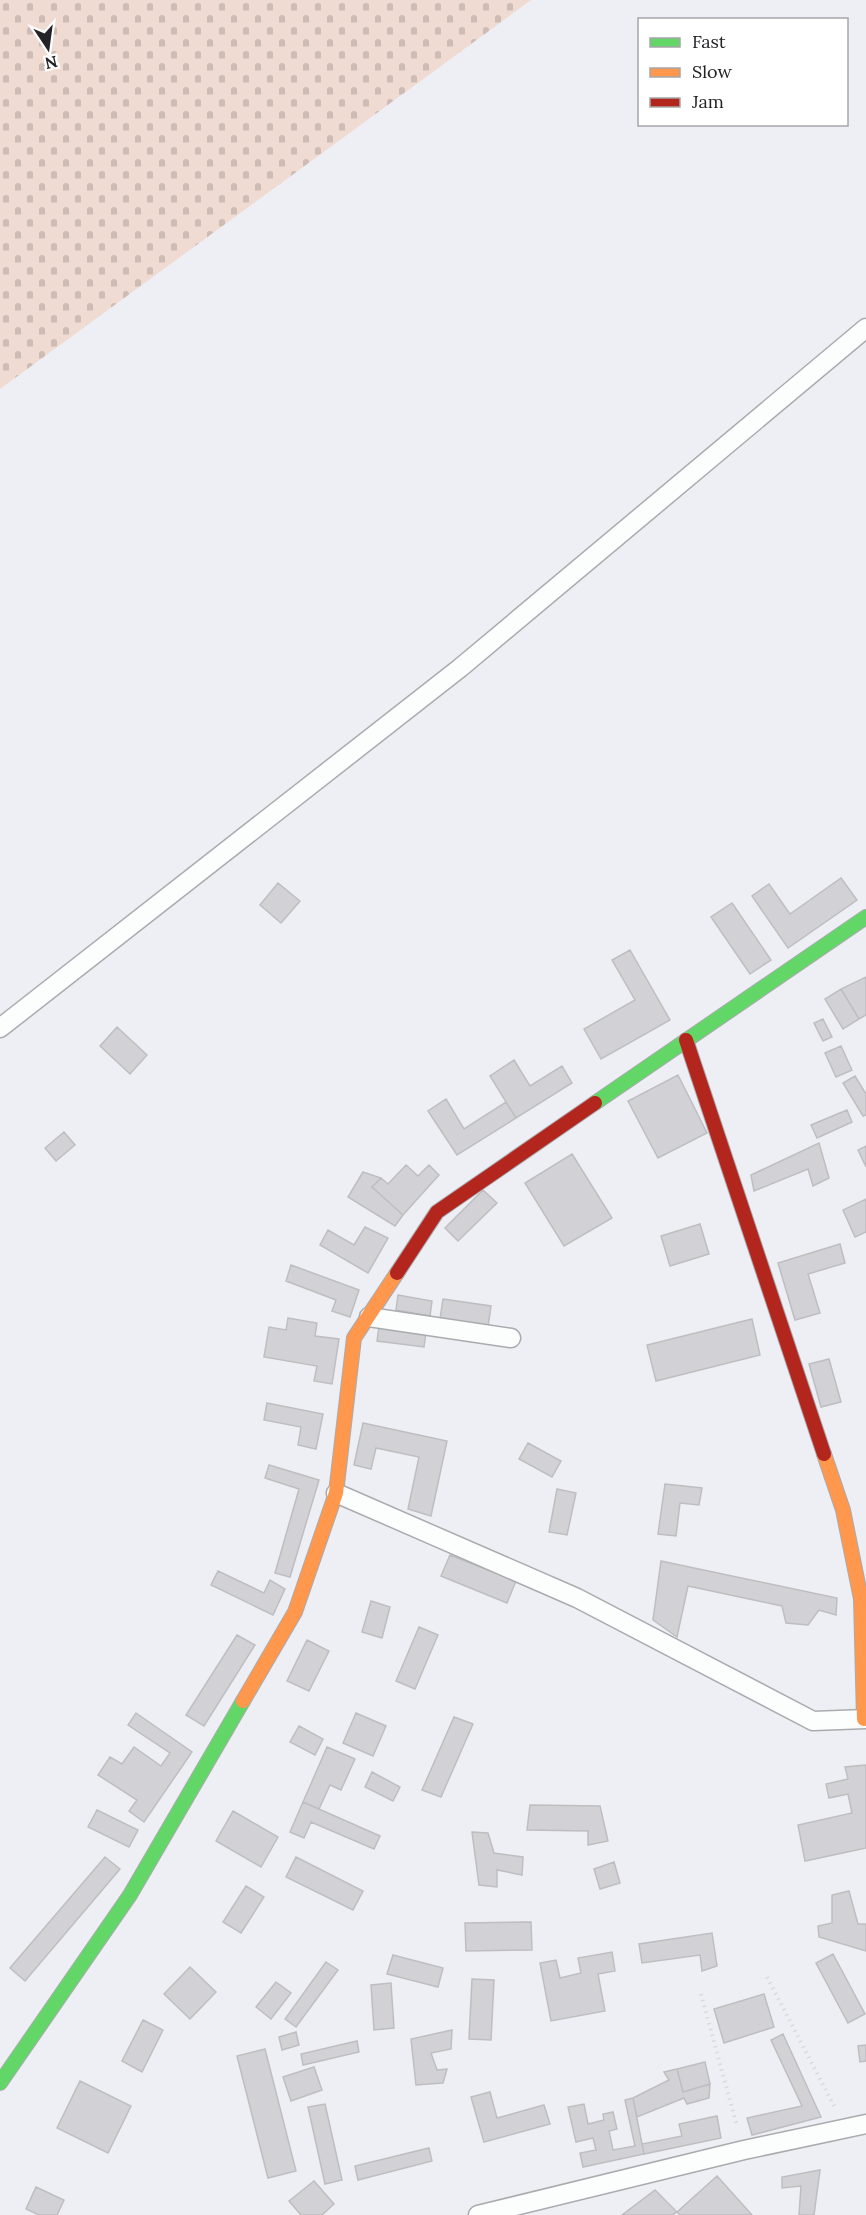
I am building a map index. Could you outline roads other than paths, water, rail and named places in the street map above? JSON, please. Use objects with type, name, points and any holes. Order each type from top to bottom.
[{"type":"street","points":[[0,2083],[130,1895],[295,1612],[336,1493],[354,1338],[437,1212],[866,917]]},
{"type":"street","points":[[686,1040],[843,1510],[861,1599],[865,1719]]},
{"type":"lane","points":[[0,1028],[460,668],[866,328]]},
{"type":"lane","points":[[369,1317],[511,1338]]},
{"type":"lane","points":[[336,1493],[577,1598],[813,1721],[865,1719]]},
{"type":"lane","points":[[478,2215],[744,2150],[866,2124]]}]
